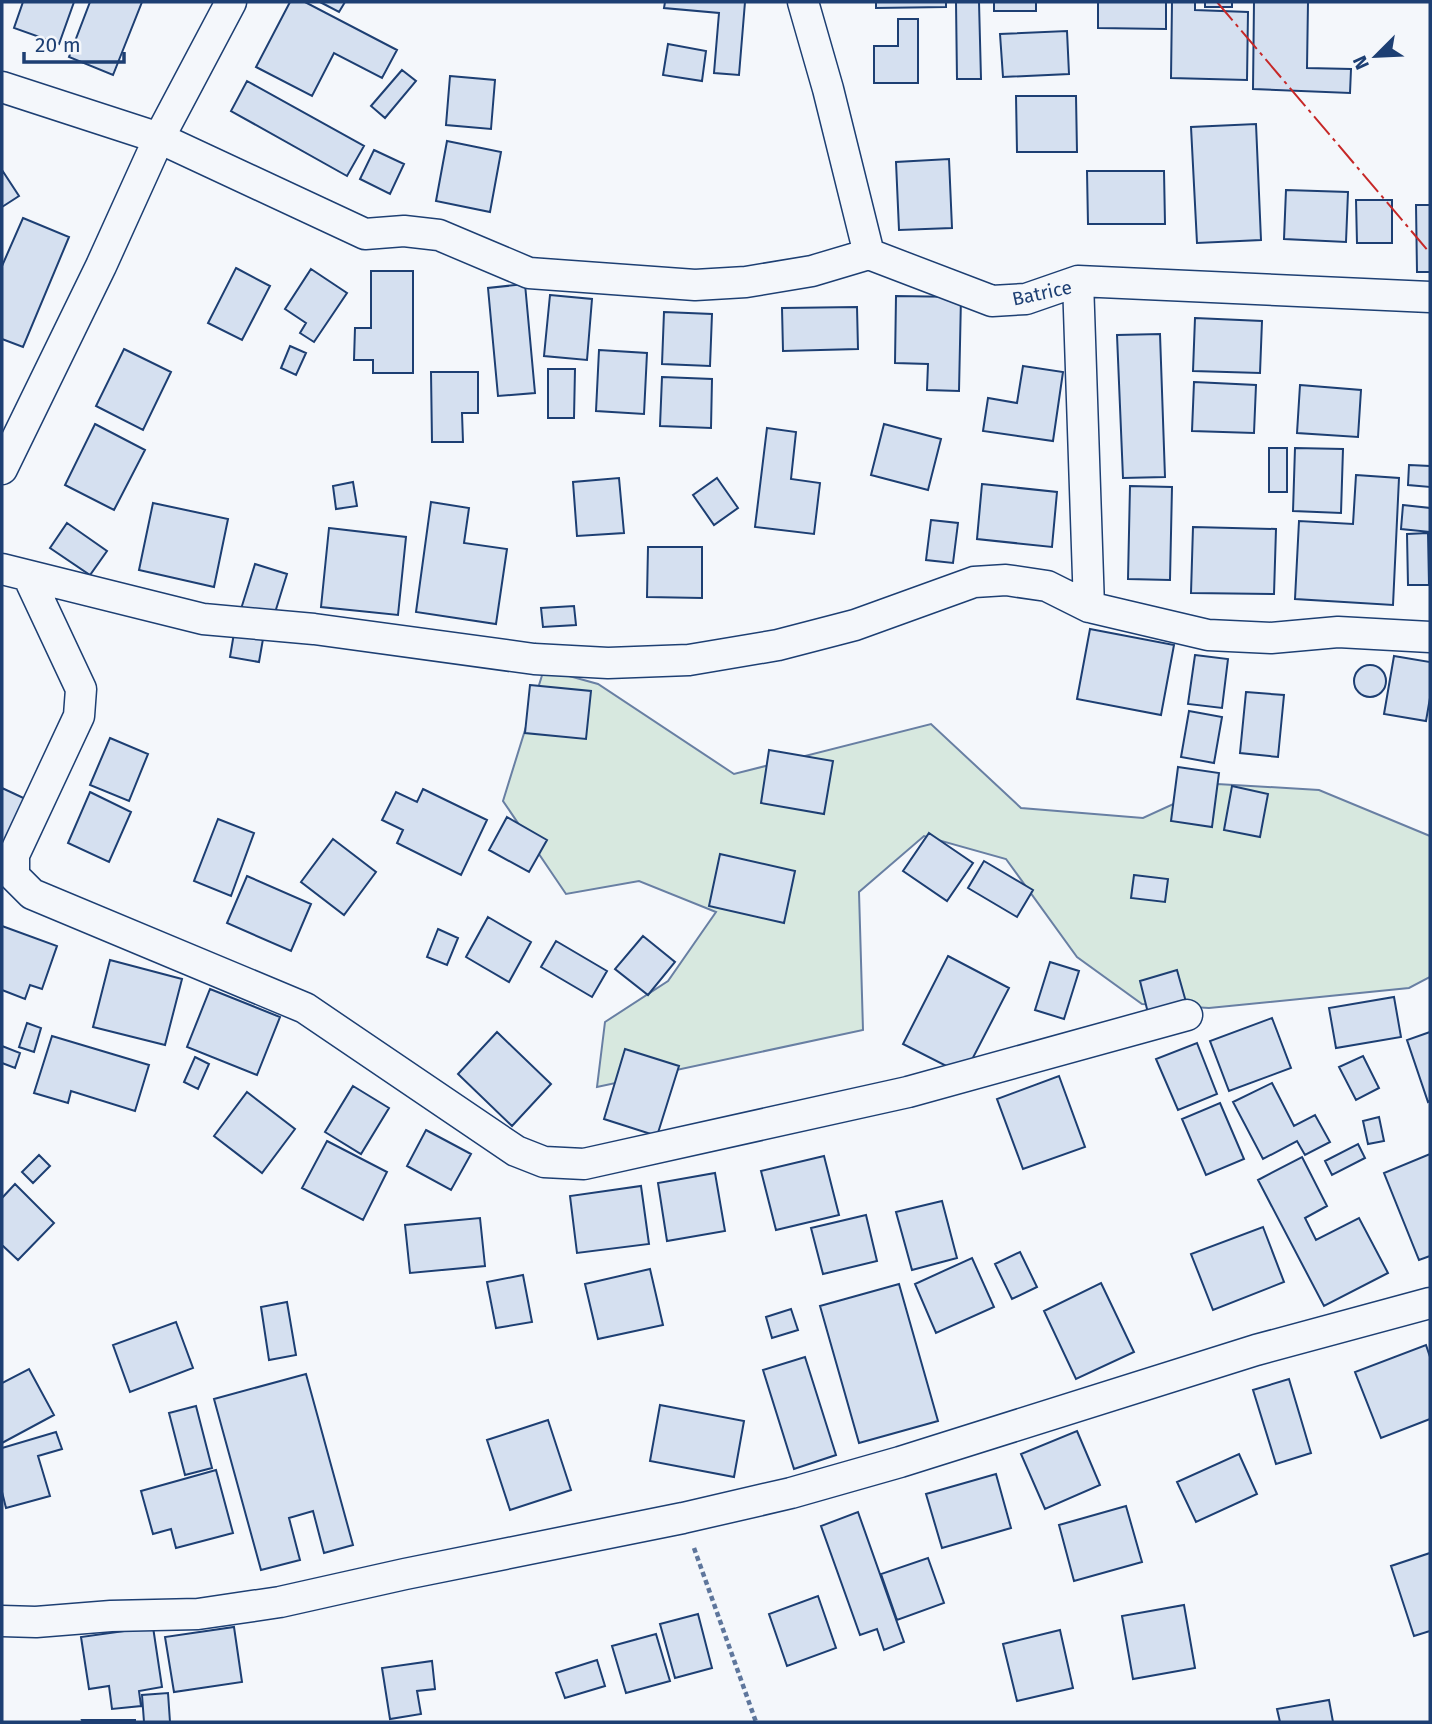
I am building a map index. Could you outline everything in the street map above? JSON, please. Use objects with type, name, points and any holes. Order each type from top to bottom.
[{"type":"street","points":[[2,469],[101,266],[159,138],[231,2]]},
{"type":"street","points":[[2,87],[159,138],[365,234],[404,232],[439,235],[529,273],[614,281],[708,285],[746,282],[812,271],[869,254],[828,89],[803,2]]},
{"type":"street","name":"Batrice","points":[[869,254],[992,301],[1026,299],[1078,281],[1089,607]]},
{"type":"street","points":[[1078,281],[1430,297]]},
{"type":"street","points":[[15,573],[203,619],[314,629],[534,659],[608,663],[689,660],[779,645],[855,625],[974,582],[1006,580],[1047,586],[1089,607],[1208,635],[1271,638],[1338,632],[1430,637]]},
{"type":"street","points":[[15,573],[81,689],[79,716],[14,855],[14,876],[32,894],[305,1008],[516,1152],[544,1162],[584,1164],[908,1092],[1187,1015]]},
{"type":"street","points":[[2,1621],[36,1622],[111,1616],[198,1614],[280,1602],[683,1518],[791,1493],[900,1462],[1256,1350],[1430,1303]]},
{"type":"path","points":[[683,1518],[756,1722]]},
{"type":"shaded area","points":[[544,669],[598,684],[734,774],[931,724],[1021,808],[1143,818],[1217,784],[1319,790],[1430,836],[1430,977],[1409,988],[1209,1008],[1142,1004],[1077,957],[1006,859],[924,836],[859,892],[863,1030],[597,1087],[605,1022],[668,981],[716,912],[639,881],[566,894],[503,801]]},
{"type":"building","points":[[23,2],[74,2],[59,44],[14,28]]},
{"type":"building","points":[[90,2],[142,2],[113,75],[69,57]]},
{"type":"building","points":[[290,2],[305,2],[397,50],[382,78],[334,53],[312,96],[256,67]]},
{"type":"building","points":[[320,2],[345,2],[339,12]]},
{"type":"building","points":[[665,2],[745,2],[739,75],[714,73],[719,13],[664,8]]},
{"type":"building","points":[[876,2],[946,2],[946,7],[876,8]]},
{"type":"building","points":[[956,2],[979,2],[981,79],[957,79]]},
{"type":"building","points":[[994,2],[1036,2],[1036,11],[994,11]]},
{"type":"building","points":[[1098,2],[1166,2],[1166,29],[1098,28]]},
{"type":"building","points":[[1172,2],[1195,2],[1195,10],[1248,12],[1247,80],[1171,78]]},
{"type":"building","points":[[1205,2],[1232,2],[1232,7],[1205,7]]},
{"type":"building","points":[[1254,2],[1308,2],[1307,68],[1351,69],[1350,93],[1253,89]]},
{"type":"building","points":[[898,19],[918,19],[918,83],[874,83],[874,46],[898,46]]},
{"type":"building","points":[[1067,31],[1069,74],[1003,77],[1000,34]]},
{"type":"building","points":[[668,44],[706,51],[702,81],[663,75]]},
{"type":"building","points":[[402,70],[416,81],[385,118],[371,106]]},
{"type":"building","points":[[450,76],[495,80],[491,129],[446,125]]},
{"type":"building","points":[[247,81],[364,146],[347,176],[231,111]]},
{"type":"building","points":[[1016,96],[1076,96],[1077,152],[1017,152]]},
{"type":"building","points":[[1256,124],[1261,240],[1197,243],[1191,127]]},
{"type":"building","points":[[447,141],[501,152],[490,212],[436,201]]},
{"type":"building","points":[[374,150],[404,164],[390,194],[360,179]]},
{"type":"building","points":[[949,159],[952,228],[899,230],[896,162]]},
{"type":"building","points":[[2,170],[19,196],[2,207]]},
{"type":"building","points":[[1087,171],[1164,171],[1165,224],[1088,224]]},
{"type":"building","points":[[1286,190],[1348,192],[1346,242],[1284,239]]},
{"type":"building","points":[[1356,200],[1392,200],[1392,243],[1357,243]]},
{"type":"building","points":[[1416,205],[1430,205],[1430,272],[1417,272]]},
{"type":"building","points":[[23,218],[69,237],[23,347],[2,339],[2,266]]},
{"type":"building","points":[[236,268],[270,286],[242,340],[208,323]]},
{"type":"building","points":[[311,269],[347,293],[314,342],[300,333],[306,323],[285,309]]},
{"type":"building","points":[[371,271],[413,271],[413,373],[373,373],[373,360],[354,360],[355,328],[371,328]]},
{"type":"building","points":[[525,284],[535,393],[498,396],[488,288]]},
{"type":"building","points":[[550,295],[592,299],[587,360],[544,356]]},
{"type":"building","points":[[896,296],[961,297],[959,391],[927,390],[928,364],[895,363]]},
{"type":"building","points":[[857,307],[858,349],[783,351],[782,308]]},
{"type":"building","points":[[664,312],[712,314],[710,366],[662,364]]},
{"type":"building","points":[[1195,318],[1262,321],[1260,373],[1193,371]]},
{"type":"building","points":[[1160,334],[1165,477],[1123,478],[1117,335]]},
{"type":"building","points":[[290,346],[306,353],[296,375],[281,368]]},
{"type":"building","points":[[124,349],[171,372],[143,430],[96,406]]},
{"type":"building","points":[[599,350],[647,353],[644,414],[596,411]]},
{"type":"building","points":[[1023,366],[1063,372],[1053,441],[983,431],[988,398],[1017,403]]},
{"type":"building","points":[[548,369],[575,369],[574,418],[548,418]]},
{"type":"building","points":[[431,372],[478,372],[478,413],[462,413],[463,442],[432,442]]},
{"type":"building","points":[[662,377],[712,379],[711,428],[660,426]]},
{"type":"building","points":[[1194,382],[1256,385],[1254,433],[1192,431]]},
{"type":"building","points":[[1300,385],[1361,390],[1358,437],[1297,433]]},
{"type":"building","points":[[95,424],[145,450],[114,510],[65,485]]},
{"type":"building","points":[[884,424],[941,439],[928,490],[871,475]]},
{"type":"building","points":[[767,428],[796,432],[791,479],[820,483],[814,534],[755,527]]},
{"type":"building","points":[[1269,448],[1287,448],[1287,492],[1269,492]]},
{"type":"building","points":[[1295,448],[1343,449],[1341,513],[1293,511]]},
{"type":"building","points":[[1409,465],[1430,466],[1430,487],[1408,485]]},
{"type":"building","points":[[1356,475],[1399,478],[1393,605],[1295,599],[1299,521],[1353,524]]},
{"type":"building","points":[[619,478],[624,533],[577,536],[573,482]]},
{"type":"building","points":[[717,478],[738,508],[714,525],[693,495]]},
{"type":"building","points":[[353,482],[357,506],[336,509],[333,486]]},
{"type":"building","points":[[982,484],[1057,492],[1052,547],[977,539]]},
{"type":"building","points":[[1130,486],[1172,487],[1170,580],[1128,579]]},
{"type":"building","points":[[431,502],[469,508],[464,543],[507,549],[496,624],[416,612]]},
{"type":"building","points":[[153,503],[228,519],[214,587],[139,570]]},
{"type":"building","points":[[1403,505],[1430,508],[1430,532],[1401,529]]},
{"type":"building","points":[[931,520],[958,523],[953,563],[926,560]]},
{"type":"building","points":[[67,523],[107,551],[90,575],[50,548]]},
{"type":"building","points":[[1193,527],[1276,529],[1274,594],[1191,593]]},
{"type":"building","points":[[329,528],[406,537],[398,615],[321,607]]},
{"type":"building","points":[[1428,533],[1429,585],[1408,585],[1407,534]]},
{"type":"building","points":[[648,547],[702,547],[702,598],[647,597]]},
{"type":"building","points":[[255,564],[287,574],[273,619],[241,609]]},
{"type":"building","points":[[574,606],[576,625],[543,627],[541,608]]},
{"type":"building","points":[[1090,629],[1174,645],[1161,715],[1077,699]]},
{"type":"building","points":[[234,633],[263,639],[259,662],[230,657]]},
{"type":"building","points":[[1195,655],[1228,659],[1222,708],[1188,704]]},
{"type":"building","points":[[1394,656],[1430,662],[1430,698],[1426,721],[1384,714]]},
{"type":"building","points":[[1370,665],[1381,670],[1386,681],[1381,692],[1370,697],[1359,692],[1354,681],[1359,670]]},
{"type":"building","points":[[530,685],[591,691],[586,739],[525,733]]},
{"type":"building","points":[[1246,692],[1284,695],[1278,757],[1240,753]]},
{"type":"building","points":[[1189,711],[1222,717],[1214,763],[1181,757]]},
{"type":"building","points":[[110,738],[148,754],[129,801],[90,785]]},
{"type":"building","points":[[769,750],[833,761],[824,814],[761,803]]},
{"type":"building","points":[[1178,767],[1219,773],[1212,827],[1171,821]]},
{"type":"building","points":[[1232,786],[1268,794],[1260,837],[1224,830]]},
{"type":"building","points":[[2,788],[30,801],[2,861]]},
{"type":"building","points":[[423,789],[487,820],[461,875],[397,843],[403,830],[382,820],[396,792],[417,802]]},
{"type":"building","points":[[90,792],[131,812],[109,862],[68,843]]},
{"type":"building","points":[[507,817],[547,840],[529,872],[489,850]]},
{"type":"building","points":[[218,819],[254,833],[231,896],[194,881]]},
{"type":"building","points":[[929,833],[973,863],[947,901],[903,871]]},
{"type":"building","points":[[333,839],[376,872],[344,915],[301,882]]},
{"type":"building","points":[[720,854],[795,871],[784,923],[709,906]]},
{"type":"building","points":[[984,861],[1033,890],[1017,917],[968,888]]},
{"type":"building","points":[[1134,875],[1168,879],[1165,902],[1131,898]]},
{"type":"building","points":[[247,876],[311,904],[291,951],[227,923]]},
{"type":"building","points":[[488,917],[531,942],[509,982],[466,957]]},
{"type":"building","points":[[2,926],[57,946],[42,989],[30,985],[25,999],[2,990]]},
{"type":"building","points":[[438,929],[458,938],[447,965],[427,957]]},
{"type":"building","points":[[643,936],[675,962],[648,995],[615,969]]},
{"type":"building","points":[[556,941],[607,971],[592,997],[541,967]]},
{"type":"building","points":[[948,956],[1009,988],[964,1075],[903,1044]]},
{"type":"building","points":[[110,960],[182,979],[165,1045],[93,1027]]},
{"type":"building","points":[[1050,962],[1079,971],[1064,1019],[1035,1010]]},
{"type":"building","points":[[1177,970],[1186,1002],[1148,1013],[1140,981]]},
{"type":"building","points":[[210,989],[280,1017],[257,1075],[187,1047]]},
{"type":"building","points":[[1394,997],[1401,1037],[1336,1048],[1329,1008]]},
{"type":"building","points":[[1272,1018],[1291,1068],[1229,1091],[1210,1041]]},
{"type":"building","points":[[27,1023],[41,1028],[34,1052],[19,1047]]},
{"type":"building","points":[[497,1032],[551,1084],[512,1126],[458,1074]]},
{"type":"building","points":[[1430,1032],[1430,1101],[1428,1102],[1407,1040]]},
{"type":"building","points":[[52,1036],[149,1065],[135,1111],[71,1091],[68,1103],[34,1093]]},
{"type":"building","points":[[1197,1043],[1217,1094],[1178,1110],[1156,1059]]},
{"type":"building","points":[[2,1046],[20,1053],[15,1068],[2,1063]]},
{"type":"building","points":[[625,1049],[679,1066],[657,1136],[604,1119]]},
{"type":"building","points":[[1363,1056],[1379,1088],[1356,1100],[1339,1067]]},
{"type":"building","points":[[195,1057],[209,1064],[198,1089],[184,1082]]},
{"type":"building","points":[[1059,1076],[1085,1147],[1023,1169],[997,1099]]},
{"type":"building","points":[[1272,1083],[1294,1126],[1315,1115],[1330,1142],[1305,1155],[1297,1141],[1263,1159],[1233,1102]]},
{"type":"building","points":[[353,1086],[389,1108],[361,1154],[325,1132]]},
{"type":"building","points":[[247,1092],[295,1129],[262,1173],[214,1136]]},
{"type":"building","points":[[1220,1103],[1244,1159],[1206,1175],[1182,1119]]},
{"type":"building","points":[[1379,1117],[1384,1141],[1368,1144],[1363,1121]]},
{"type":"building","points":[[426,1130],[471,1154],[451,1190],[407,1166]]},
{"type":"building","points":[[327,1141],[387,1172],[363,1220],[302,1188]]},
{"type":"building","points":[[1358,1144],[1365,1158],[1332,1175],[1325,1161]]},
{"type":"building","points":[[1430,1154],[1430,1256],[1419,1260],[1384,1173]]},
{"type":"building","points":[[39,1155],[50,1166],[33,1183],[22,1172]]},
{"type":"building","points":[[824,1156],[839,1215],[776,1230],[761,1171]]},
{"type":"building","points":[[1302,1157],[1327,1206],[1305,1218],[1316,1240],[1359,1218],[1388,1273],[1324,1306],[1258,1180]]},
{"type":"building","points":[[715,1173],[725,1231],[667,1241],[658,1183]]},
{"type":"building","points":[[15,1184],[54,1223],[18,1260],[2,1245],[2,1198]]},
{"type":"building","points":[[641,1186],[649,1244],[577,1253],[570,1196]]},
{"type":"building","points":[[942,1201],[957,1258],[912,1270],[896,1212]]},
{"type":"building","points":[[866,1215],[877,1261],[823,1274],[811,1228]]},
{"type":"building","points":[[480,1218],[485,1266],[410,1273],[405,1225]]},
{"type":"building","points":[[1263,1227],[1284,1282],[1213,1310],[1191,1254]]},
{"type":"building","points":[[1020,1252],[1037,1287],[1012,1299],[995,1264]]},
{"type":"building","points":[[972,1258],[994,1307],[936,1333],[915,1284]]},
{"type":"building","points":[[650,1269],[663,1325],[598,1339],[585,1284]]},
{"type":"building","points":[[523,1275],[532,1322],[496,1328],[487,1282]]},
{"type":"building","points":[[1101,1283],[1134,1352],[1076,1379],[1044,1311]]},
{"type":"building","points":[[899,1284],[938,1421],[859,1443],[820,1306]]},
{"type":"building","points":[[287,1302],[296,1355],[269,1360],[261,1307]]},
{"type":"building","points":[[791,1309],[798,1330],[772,1338],[766,1317]]},
{"type":"building","points":[[176,1322],[193,1368],[130,1392],[113,1345]]},
{"type":"building","points":[[1426,1345],[1430,1357],[1430,1419],[1381,1438],[1355,1372]]},
{"type":"building","points":[[805,1357],[836,1455],[794,1469],[763,1370]]},
{"type":"building","points":[[29,1369],[54,1415],[2,1443],[2,1383]]},
{"type":"building","points":[[306,1374],[353,1545],[324,1553],[313,1511],[289,1518],[300,1560],[261,1570],[214,1399]]},
{"type":"building","points":[[1289,1379],[1311,1453],[1276,1464],[1253,1390]]},
{"type":"building","points":[[660,1405],[744,1421],[734,1477],[650,1461]]},
{"type":"building","points":[[196,1406],[212,1468],[185,1475],[169,1413]]},
{"type":"building","points":[[548,1420],[571,1490],[510,1510],[487,1440]]},
{"type":"building","points":[[1077,1431],[1100,1485],[1045,1509],[1021,1454]]},
{"type":"building","points":[[56,1432],[62,1449],[38,1456],[50,1496],[6,1508],[2,1492],[2,1448]]},
{"type":"building","points":[[1239,1454],[1257,1494],[1196,1522],[1177,1482]]},
{"type":"building","points":[[216,1470],[233,1533],[176,1548],[171,1529],[153,1534],[141,1491]]},
{"type":"building","points":[[996,1474],[1011,1528],[942,1548],[926,1494]]},
{"type":"building","points":[[1126,1506],[1142,1562],[1074,1581],[1059,1525]]},
{"type":"building","points":[[858,1512],[904,1642],[884,1650],[877,1629],[860,1635],[821,1526]]},
{"type":"building","points":[[1430,1553],[1430,1631],[1414,1636],[1391,1566]]},
{"type":"building","points":[[928,1558],[944,1603],[897,1620],[881,1574]]},
{"type":"building","points":[[818,1596],[836,1648],[787,1666],[769,1614]]},
{"type":"building","points":[[1184,1605],[1195,1668],[1133,1679],[1122,1616]]},
{"type":"building","points":[[698,1614],[712,1668],[675,1678],[660,1624]]},
{"type":"building","points":[[153,1627],[162,1687],[139,1691],[141,1706],[112,1709],[109,1686],[89,1689],[81,1637]]},
{"type":"building","points":[[234,1627],[242,1682],[174,1692],[165,1637]]},
{"type":"building","points":[[1060,1630],[1073,1688],[1017,1701],[1003,1644]]},
{"type":"building","points":[[656,1634],[670,1681],[626,1693],[612,1646]]},
{"type":"building","points":[[597,1660],[605,1686],[565,1698],[556,1673]]},
{"type":"building","points":[[432,1661],[435,1689],[417,1691],[421,1714],[390,1719],[382,1668]]},
{"type":"building","points":[[168,1693],[170,1722],[144,1722],[142,1695]]},
{"type":"building","points":[[1329,1700],[1333,1722],[1280,1722],[1277,1709]]},
{"type":"building","points":[[82,1720],[135,1720],[135,1722],[83,1722]]},
{"type":"power","points":[[1217,2],[1430,253]]}]
